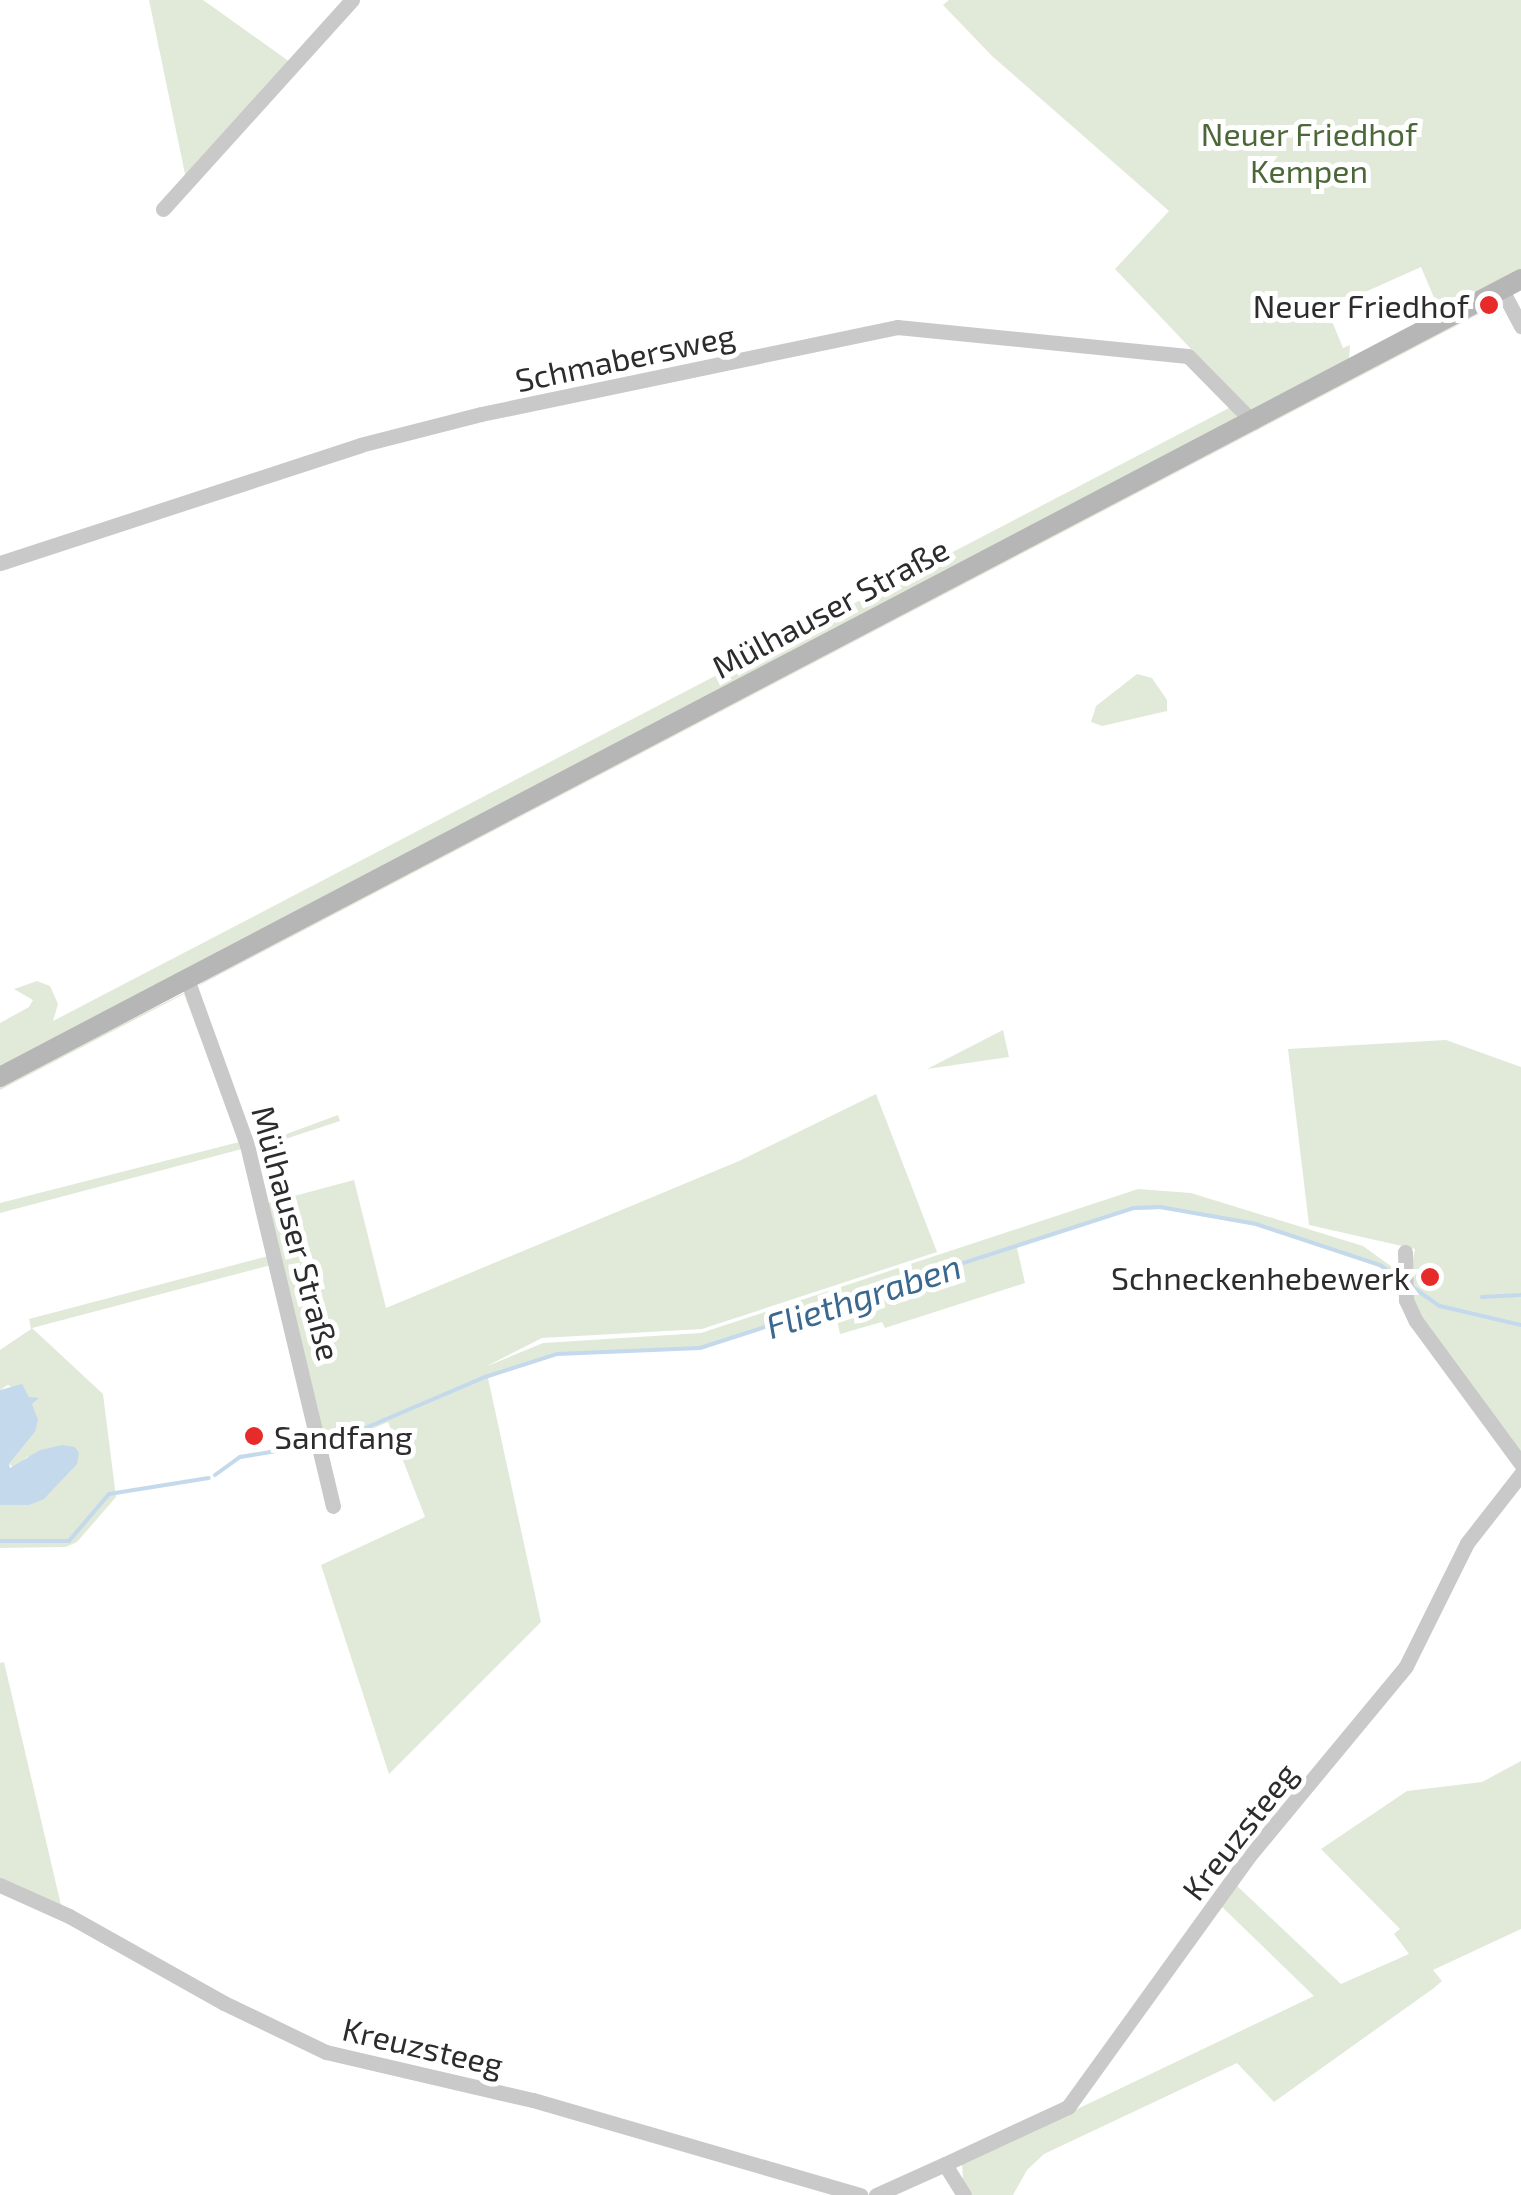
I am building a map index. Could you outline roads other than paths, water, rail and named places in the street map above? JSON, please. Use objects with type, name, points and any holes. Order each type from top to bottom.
[{"type":"street","points":[[163,210],[352,0]]},
{"type":"street","name":"Mülhauser Straße","points":[[0,1077],[1521,279]]},
{"type":"street","points":[[1502,290],[1521,326]]},
{"type":"street","name":"Schmabersweg","points":[[0,563],[360,445],[481,414],[897,327],[1188,356],[1253,422]]},
{"type":"street","name":"Mülhauser Straße","points":[[188,979],[247,1144],[333,1506]]},
{"type":"street","points":[[1406,1252],[1406,1300],[1416,1322],[1521,1464]]},
{"type":"street","name":"Kreuzsteeg","points":[[876,2195],[1068,2107],[1250,1856],[1406,1666],[1467,1543],[1521,1474]]},
{"type":"street","name":"Kreuzsteeg","points":[[0,1885],[68,1916],[224,2003],[326,2052],[533,2100],[860,2195]]},
{"type":"street","points":[[946,2164],[964,2195]]},
{"type":"water","points":[[22,1384],[29,1397],[39,1398],[32,1404],[38,1420],[35,1432],[9,1464],[10,1468],[40,1450],[62,1445],[75,1447],[79,1453],[77,1464],[44,1499],[29,1505],[0,1505],[0,1390]]},
{"type":"waterway","name":"Fliethgraben","points":[[328,1444],[485,1377],[557,1354],[700,1348],[1133,1208],[1160,1207],[1256,1224],[1380,1265],[1399,1278]]},
{"type":"waterway","name":"Fliethgraben","points":[[1411,1286],[1440,1306],[1521,1325]]},
{"type":"waterway","points":[[1482,1297],[1521,1295]]},
{"type":"waterway","name":"Fliethgraben","points":[[215,1475],[240,1457],[313,1445]]},
{"type":"waterway","name":"Fliethgraben","points":[[0,1541],[69,1541],[109,1494],[209,1478]]},
{"type":"place","name":"Neuer Friedhof","points":[[1489,305]]},
{"type":"place","name":"Schneckenhebewerk","points":[[1430,1277]]},
{"type":"place","name":"Sandfang","points":[[254,1436]]},
{"type":"park label","name":"Neuer Friedhof Kempen","points":[[1309,152]]}]
